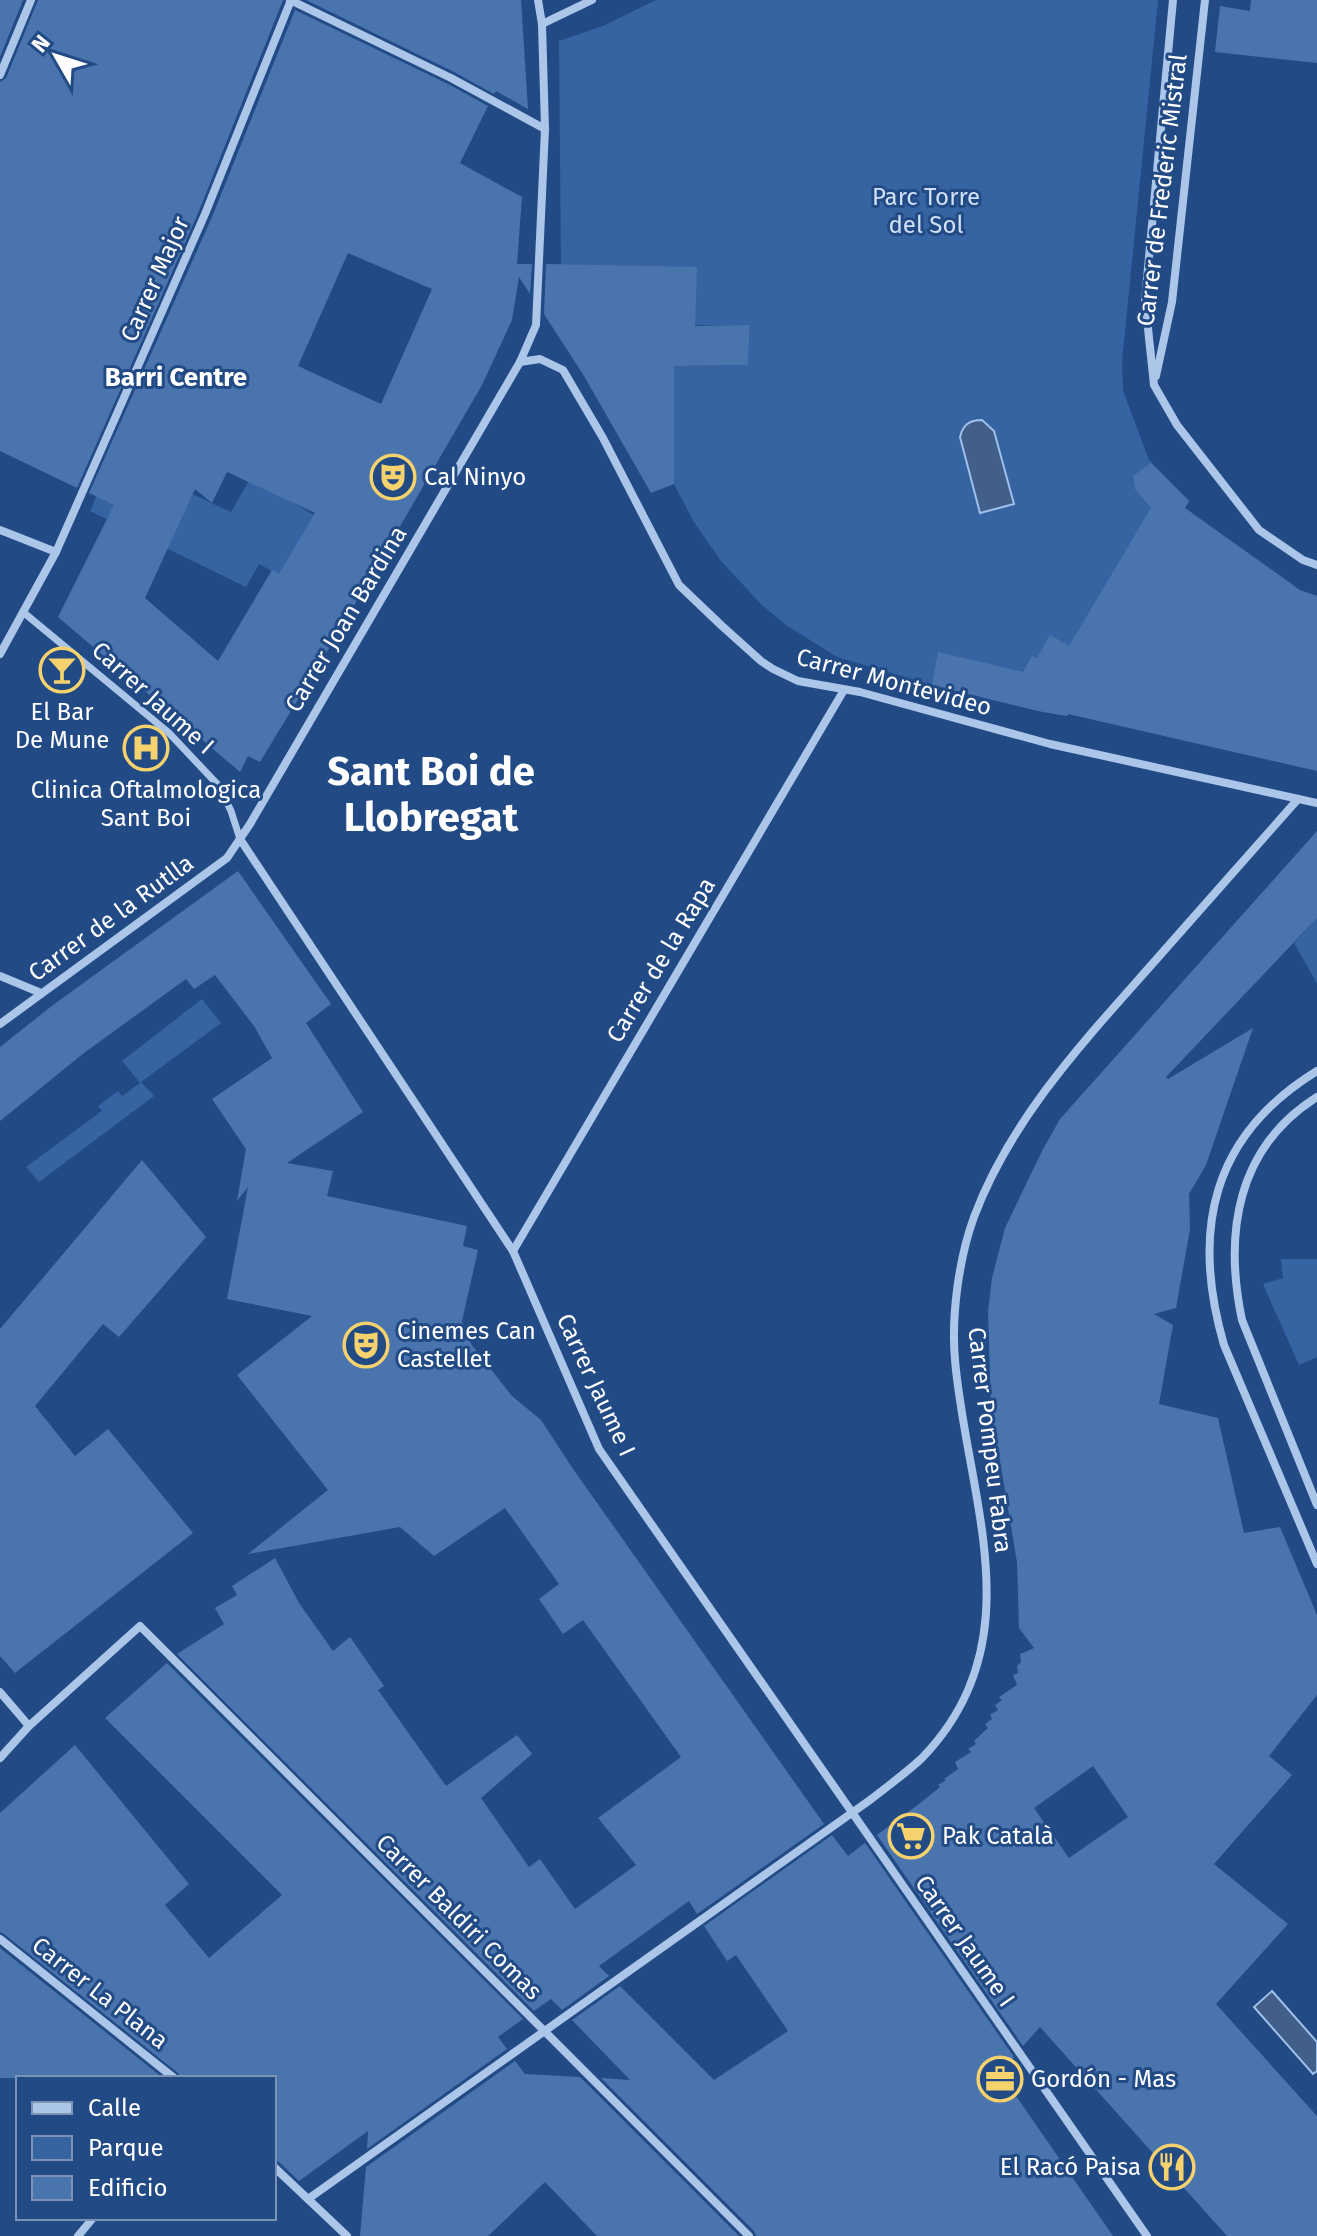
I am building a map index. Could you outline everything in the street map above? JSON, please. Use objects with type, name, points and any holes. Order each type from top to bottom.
[{"type":"street","points":[[0,75],[31,0]]},
{"type":"street","points":[[291,0],[451,78],[545,129]]},
{"type":"street","name":"Carrer Major","points":[[0,654],[56,552],[205,214],[291,0]]},
{"type":"street","name":"Carrer Joan Bardina","points":[[240,839],[520,362],[536,325],[545,129],[542,24],[538,0]]},
{"type":"street","points":[[542,24],[592,0]]},
{"type":"street","name":"Carrer de Frederic Mistral","points":[[1173,0],[1145,300],[1154,385],[1177,425],[1259,530],[1303,560],[1317,565]]},
{"type":"street","name":"Carrer de Frederic Mistral","points":[[1154,385],[1172,302],[1205,0]]},
{"type":"street","name":"Carrer Montevideo","points":[[520,362],[540,359],[563,370],[603,438],[679,585],[761,661],[798,681],[860,692],[1050,744],[1317,803]]},
{"type":"street","points":[[0,530],[56,552]]},
{"type":"street","name":"Carrer Jaume I","points":[[23,612],[157,722],[219,786],[240,839],[513,1251],[599,1449],[1147,2236]]},
{"type":"street","name":"Carrer de la Rapa","points":[[513,1251],[844,690]]},
{"type":"street","name":"Carrer Pompeu Fabra","points":[[308,2199],[851,1814],[922,1757],[945,1728],[966,1693],[978,1662],[986,1626],[987,1577],[956,1372],[954,1325],[958,1287],[973,1219],[1017,1129],[1045,1089],[1298,799]]},
{"type":"street","name":"Carrer de la Rutlla","points":[[0,1024],[227,858],[240,839]]},
{"type":"street","points":[[0,976],[41,993]]},
{"type":"street","points":[[1317,1071],[1277,1099],[1253,1124],[1231,1156],[1211,1216],[1208,1259],[1215,1313],[1224,1345],[1317,1564]]},
{"type":"street","points":[[1317,1097],[1287,1121],[1255,1164],[1239,1200],[1234,1243],[1236,1287],[1242,1320],[1317,1505]]},
{"type":"street","name":"Carrer Baldiri Comas","points":[[29,1726],[140,1626],[749,2236]]},
{"type":"street","points":[[0,1692],[29,1726],[0,1758]]},
{"type":"street","name":"Carrer La Plana","points":[[0,1939],[171,2076]]},
{"type":"street","points":[[276,2169],[347,2236]]},
{"type":"street","points":[[78,2236],[91,2220]]},
{"type":"green space","name":"Parc Torre del Sol","points":[[656,0],[1158,0],[1122,361],[1123,391],[1149,460],[1189,501],[1067,716],[932,685],[837,657],[786,625],[762,605],[721,561],[694,522],[674,484],[674,366],[748,365],[750,326],[695,325],[561,265],[559,41],[603,26]]},
{"type":"green space","points":[[113,458],[231,512],[249,481],[290,501],[382,555],[349,613],[259,564],[246,587],[90,511]]},
{"type":"green space","points":[[1317,918],[1317,983],[1294,943]]},
{"type":"green space","points":[[202,999],[221,1023],[141,1082],[154,1096],[39,1182],[26,1167],[102,1111],[98,1106],[118,1091],[122,1096],[140,1083],[122,1061]]},
{"type":"green space","points":[[1281,1259],[1317,1259],[1317,1357],[1299,1365],[1263,1284],[1283,1278]]},
{"type":"shaded area","points":[[982,420],[994,431],[1014,504],[980,513],[960,437],[967,424]]},
{"type":"shaded area","points":[[1272,1991],[1317,2042],[1317,2071],[1313,2074],[1254,2007]]},
{"type":"building","points":[[0,0],[23,0],[0,57]]},
{"type":"building","points":[[38,0],[283,0],[199,211],[77,488],[0,451],[0,82],[6,78]]},
{"type":"building","points":[[306,0],[521,0],[528,109],[496,91],[494,94]]},
{"type":"building","points":[[1251,0],[1317,0],[1317,63],[1215,52],[1220,6],[1250,11]]},
{"type":"building","points":[[295,10],[488,106],[460,163],[522,197],[517,264],[532,264],[530,294],[519,277],[512,320],[482,385],[260,762],[248,756],[240,772],[58,617],[114,505],[89,493],[212,217]],"holes":[[[348,253],[432,289],[381,404],[298,366]],[[227,472],[315,513],[279,574],[272,570],[218,661],[145,598],[195,489],[212,503]]]},
{"type":"building","points":[[546,264],[697,267],[695,326],[750,325],[748,365],[674,366],[674,484],[651,493],[584,376],[544,314]]},
{"type":"building","points":[[1151,463],[1189,501],[1185,508],[1300,590],[1317,596],[1317,771],[932,685],[938,652],[1023,672],[1032,656],[1037,658],[1050,635],[1069,646],[1151,508],[1135,489],[1133,476]]},
{"type":"building","points":[[1317,831],[1317,918],[1166,1077],[1168,1079],[1253,1028],[1206,1165],[1189,1194],[1190,1229],[1176,1308],[1154,1314],[1173,1325],[1159,1404],[1218,1418],[1244,1533],[1280,1527],[1317,1615],[1317,1695],[1269,1756],[1292,1775],[1214,1864],[1288,1924],[1216,2004],[1317,2116],[1317,2236],[1227,2236],[1040,2027],[1023,2046],[877,1835],[940,1787],[938,1785],[958,1769],[955,1762],[971,1752],[968,1749],[988,1728],[985,1724],[992,1719],[990,1715],[998,1710],[995,1705],[1002,1700],[999,1697],[1017,1685],[1013,1675],[1018,1673],[1020,1654],[1034,1648],[1019,1628],[1017,1562],[991,1408],[988,1311],[992,1278],[1005,1228],[1060,1119]],"holes":[[[1093,1766],[1128,1817],[1069,1858],[1034,1808]]]},
{"type":"building","points":[[238,871],[331,1004],[306,1023],[363,1112],[287,1163],[333,1171],[327,1196],[467,1226],[463,1246],[478,1250],[462,1321],[471,1344],[512,1396],[541,1420],[824,1824],[697,1914],[689,1901],[599,1966],[609,1976],[562,2010],[551,1999],[534,2011],[177,1654],[224,1624],[215,1608],[237,1595],[232,1586],[275,1558],[299,1603],[333,1651],[350,1637],[384,1686],[378,1690],[446,1786],[517,1735],[532,1754],[481,1798],[529,1867],[540,1859],[575,1909],[636,1865],[598,1818],[681,1757],[583,1620],[563,1634],[539,1599],[559,1584],[505,1508],[434,1556],[400,1527],[248,1554],[328,1490],[237,1375],[312,1316],[227,1299],[248,1187],[237,1201],[246,1149],[212,1099],[272,1058],[254,1026],[215,975],[194,989],[186,979],[84,1053],[0,1121],[0,1047]]},
{"type":"building","points":[[142,1160],[206,1237],[119,1337],[103,1324],[35,1406],[75,1456],[108,1429],[193,1533],[15,1673],[0,1656],[0,1329]]},
{"type":"building","points":[[167,1663],[523,2019],[498,2037],[507,2049],[367,2149],[368,2131],[299,2181],[276,2161],[276,2076],[180,2076],[0,1932],[0,1813],[75,1745],[189,1884],[165,1905],[209,1958],[282,1895],[105,1718]]},
{"type":"building","points":[[832,1835],[848,1856],[865,1843],[1014,2057],[1000,2073],[1113,2236],[756,2236],[601,2078],[630,2080],[572,2020],[620,1986],[714,2080],[788,2031],[736,1955],[727,1961],[704,1926]]},
{"type":"building","points":[[0,1948],[160,2076],[16,2076],[0,2078]]},
{"type":"building","points":[[515,2061],[525,2074],[580,2077],[739,2236],[597,2236],[545,2182],[488,2236],[360,2236],[366,2167]]},
{"type":"place","name":"Cal Ninyo","points":[[393,477]]},
{"type":"place","name":"El Bar De Mune","points":[[62,670]]},
{"type":"place","name":"Clinica Oftalmologica Sant Boi","points":[[146,748]]},
{"type":"place","name":"Cinemes Can Castellet","points":[[366,1345]]},
{"type":"place","name":"Pak Català","points":[[911,1836]]},
{"type":"place","name":"Gordón - Mas","points":[[1000,2079]]},
{"type":"place","name":"El Racó Paisa","points":[[1172,2167]]},
{"type":"district","name":"Barri Centre","points":[[176,377]]},
{"type":"district","name":"Sant Boi de Llobregat","points":[[431,795]]}]
